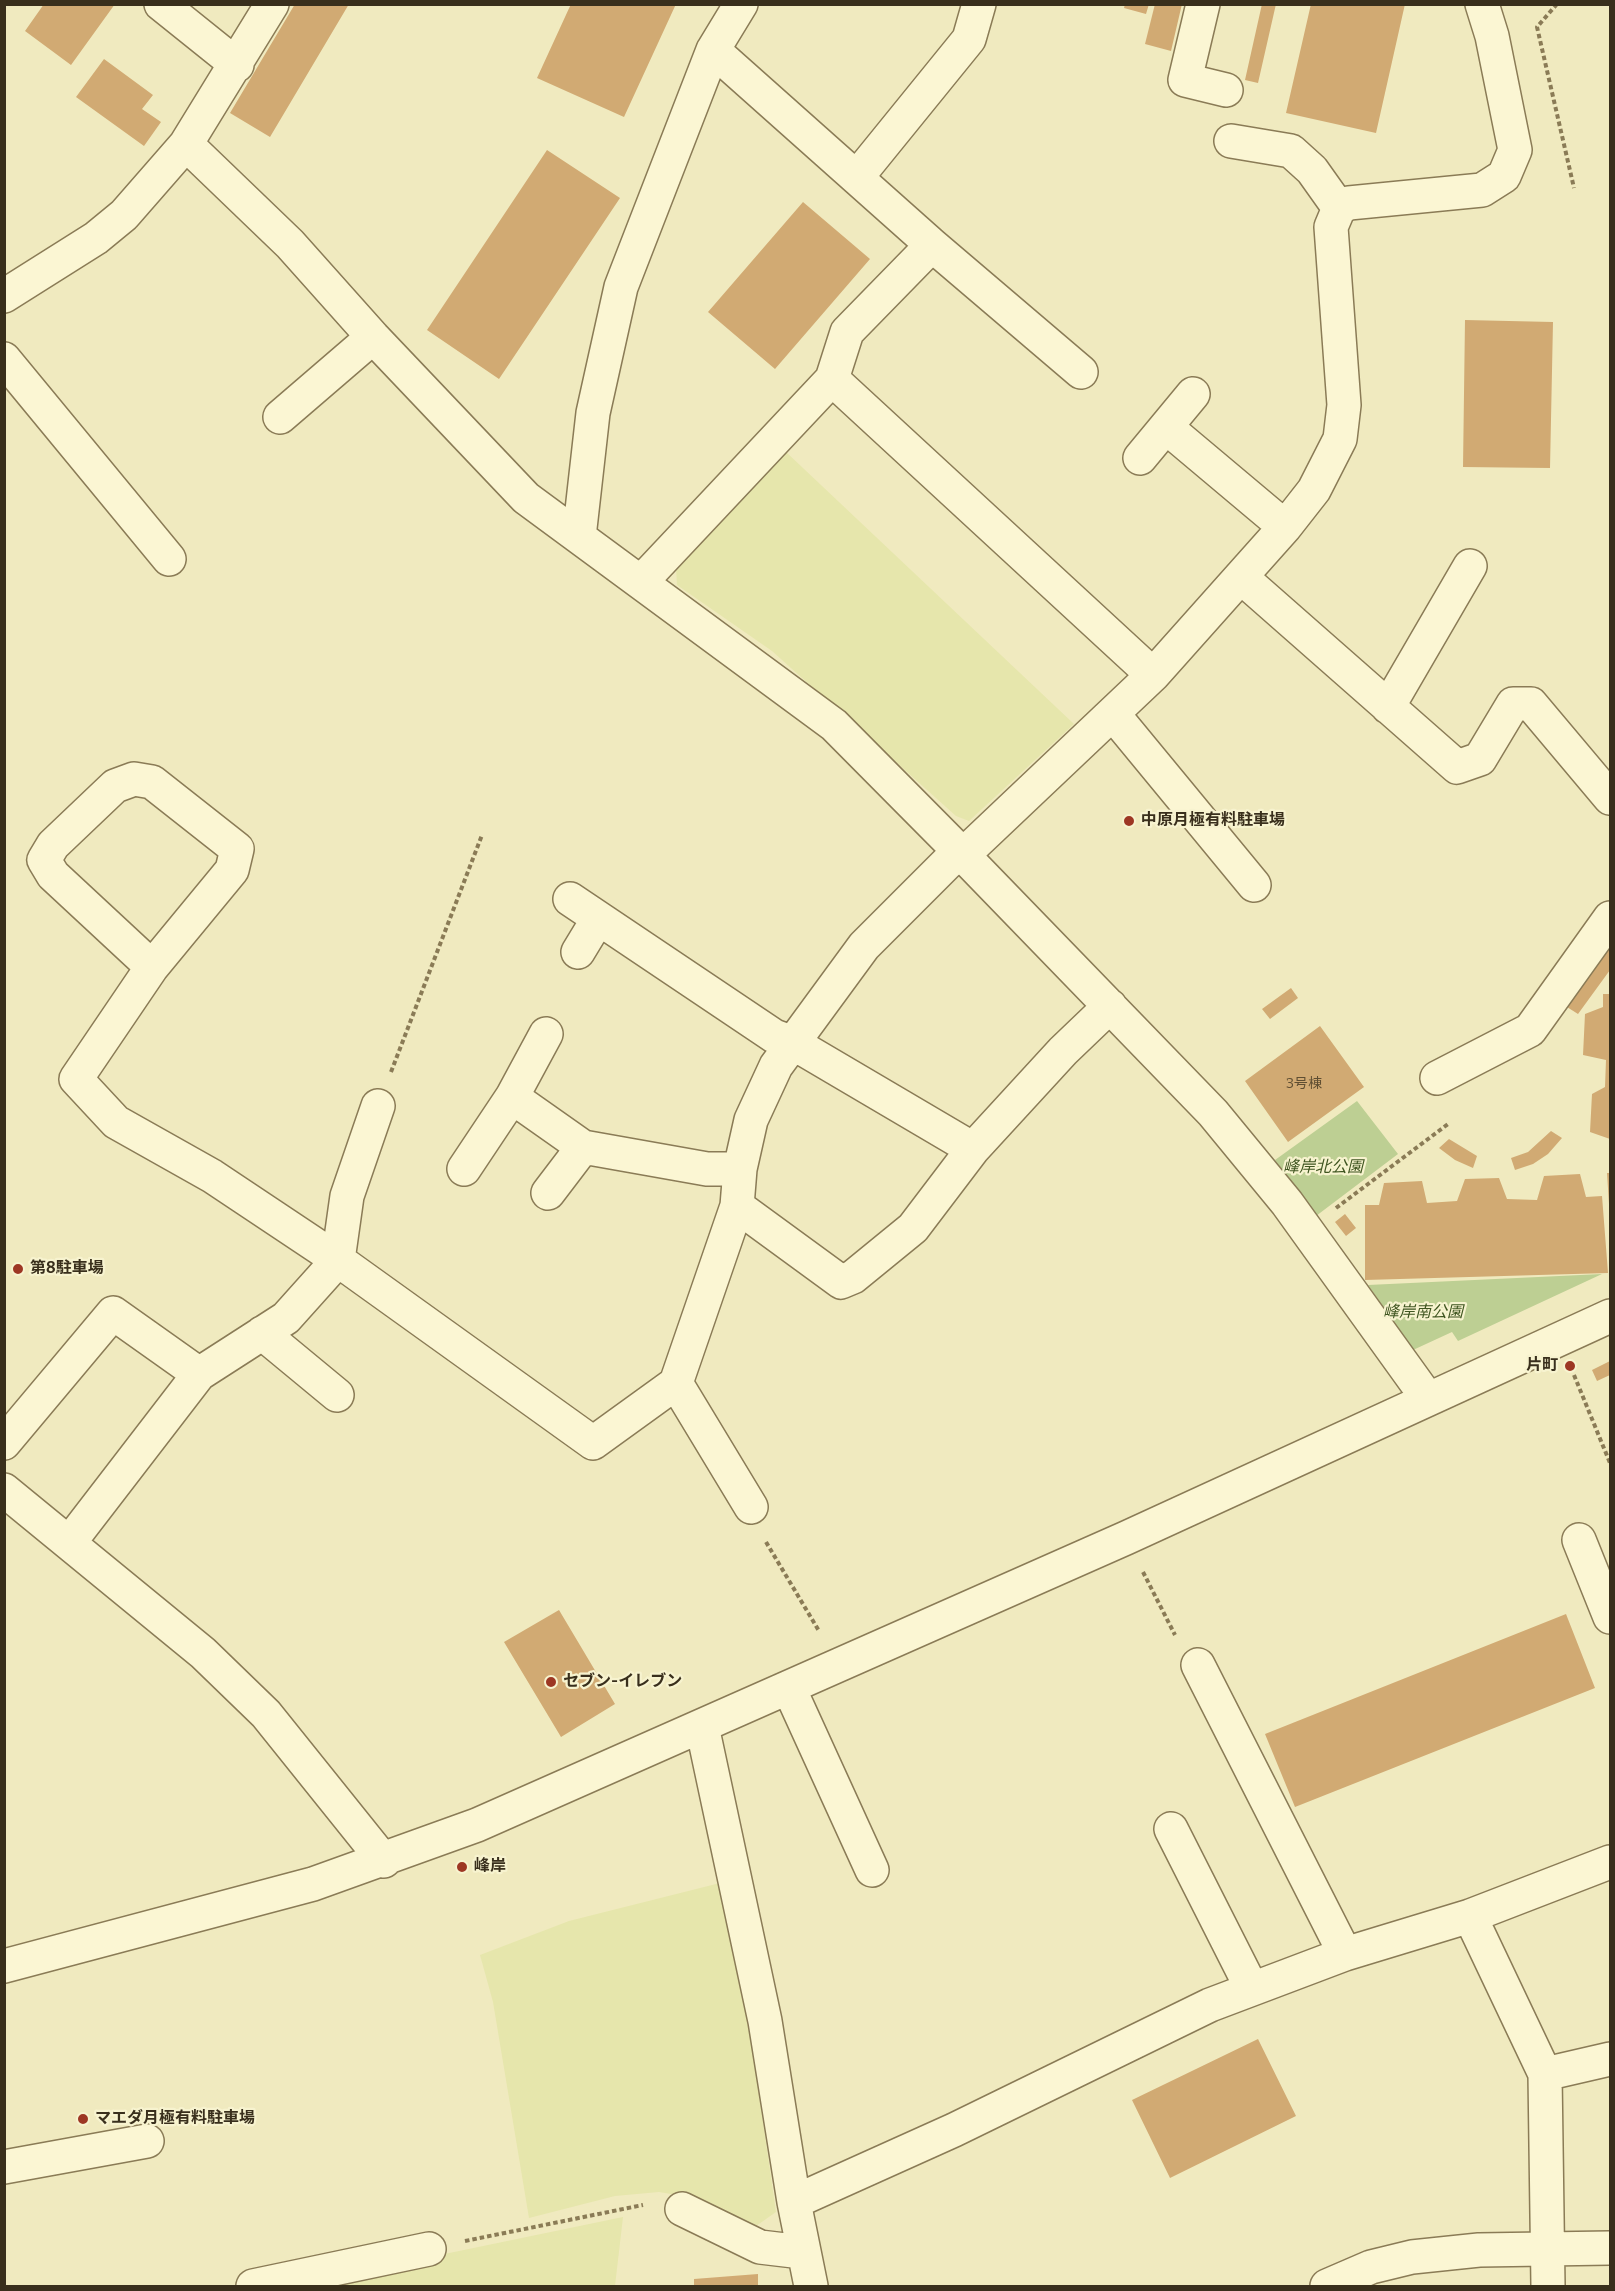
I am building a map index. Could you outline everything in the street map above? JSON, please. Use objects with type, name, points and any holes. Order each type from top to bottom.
[{"type":"street","points":[[161,4],[237,65]]},
{"type":"street","points":[[4,296],[96,238],[124,215],[186,144],[237,65],[272,4]]},
{"type":"street","points":[[579,537],[593,413],[621,287],[713,50],[741,4]]},
{"type":"street","points":[[857,177],[969,39],[979,4]]},
{"type":"street","points":[[1203,4],[1185,80],[1226,90]]},
{"type":"street","points":[[152,967],[53,874],[44,860],[53,845],[115,786],[134,779],[152,782],[237,849],[232,870],[152,967],[76,1079],[116,1122],[212,1176],[338,1260],[593,1443],[676,1383],[737,1206],[740,1169],[752,1120],[776,1066],[864,946],[949,861],[963,855],[1153,675],[1285,527],[1314,490],[1340,440],[1344,405],[1331,227],[1339,208],[1349,203],[1482,190],[1504,176],[1515,150],[1492,36],[1482,4]]},
{"type":"street","points":[[713,50],[932,245],[1081,372]]},
{"type":"street","points":[[1231,141],[1291,151],[1312,170],[1339,208]]},
{"type":"street","points":[[186,144],[290,244],[373,337],[526,498],[834,726],[963,855],[1213,1113],[1307,1230],[1428,1399]]},
{"type":"street","points":[[641,582],[832,379],[847,332],[932,245]]},
{"type":"street","points":[[280,417],[373,337]]},
{"type":"street","points":[[4,359],[169,559]]},
{"type":"street","points":[[832,379],[1153,675]]},
{"type":"street","points":[[1140,458],[1193,394]]},
{"type":"street","points":[[1166,427],[1285,527]]},
{"type":"street","points":[[1388,707],[1470,566]]},
{"type":"street","points":[[1241,577],[1457,767],[1480,759],[1513,704],[1531,704],[1611,798]]},
{"type":"street","points":[[1113,714],[1254,885]]},
{"type":"street","points":[[570,899],[774,1036],[793,1043],[973,1149]]},
{"type":"street","points":[[1437,1078],[1530,1030],[1611,918]]},
{"type":"street","points":[[578,951],[598,919]]},
{"type":"street","points":[[737,1206],[841,1282],[854,1277],[913,1228],[973,1149],[1063,1051],[1110,1006]]},
{"type":"street","points":[[464,1169],[512,1097],[546,1034]]},
{"type":"street","points":[[512,1097],[583,1147],[707,1169],[740,1169]]},
{"type":"street","points":[[69,1543],[199,1374],[286,1318],[338,1260],[347,1196],[378,1106]]},
{"type":"street","points":[[548,1193],[583,1147]]},
{"type":"street","points":[[4,1443],[113,1313],[199,1374]]},
{"type":"street","points":[[4,1966],[313,1884],[384,1861],[477,1825],[1126,1538],[1611,1316]]},
{"type":"street","points":[[262,1333],[337,1395]]},
{"type":"street","points":[[676,1383],[751,1507]]},
{"type":"street","points":[[4,1490],[203,1653],[266,1714],[384,1861]]},
{"type":"street","points":[[1579,1540],[1609,1608]]},
{"type":"street","points":[[1198,1665],[1345,1954]]},
{"type":"street","points":[[789,1688],[872,1870]]},
{"type":"street","points":[[702,1726],[765,2021],[802,2252],[811,2286]]},
{"type":"street","points":[[1171,1829],[1252,1989]]},
{"type":"street","points":[[794,2202],[954,2130],[1210,2005],[1345,1954],[1470,1916],[1611,1862]]},
{"type":"street","points":[[1470,1916],[1545,2074],[1548,2286]]},
{"type":"street","points":[[1545,2074],[1611,2059]]},
{"type":"street","points":[[4,2167],[147,2141]]},
{"type":"street","points":[[682,2209],[760,2247],[802,2252]]},
{"type":"street","points":[[1327,2286],[1371,2267],[1412,2257],[1479,2250],[1546,2247],[1611,2248]]},
{"type":"street","points":[[253,2286],[429,2249]]},
{"type":"path","points":[[1557,4],[1537,27],[1574,188]]},
{"type":"path","points":[[378,1106],[482,835]]},
{"type":"path","points":[[1307,1230],[1448,1124]]},
{"type":"path","points":[[1572,1369],[1611,1462]]},
{"type":"path","points":[[751,1507],[754,1520],[839,1665]]},
{"type":"path","points":[[1126,1538],[1186,1657],[1198,1665]]},
{"type":"path","points":[[429,2249],[645,2205],[668,2204],[682,2209]]},
{"type":"green space","points":[[785,451],[1074,724],[969,821],[956,816],[772,651],[677,585],[676,567]]},
{"type":"green space","name":"峰岸北公園","points":[[1357,1101],[1398,1154],[1316,1216],[1275,1160]]},
{"type":"green space","name":"峰岸南公園","points":[[1602,1274],[1458,1341],[1452,1332],[1413,1350],[1368,1285]]},
{"type":"green space","points":[[720,1883],[748,2018],[776,2212],[749,2231],[689,2197],[659,2192],[615,2196],[529,2218],[493,2002],[480,1955],[569,1921]]},
{"type":"green space","points":[[623,2217],[615,2286],[295,2286],[295,2285]]},
{"type":"building","points":[[44,4],[115,4],[71,65],[25,31]]},
{"type":"building","points":[[295,4],[349,4],[270,137],[230,113]]},
{"type":"building","points":[[571,4],[676,4],[624,117],[537,78]]},
{"type":"building","points":[[1125,4],[1149,4],[1146,14],[1124,8]]},
{"type":"building","points":[[1155,4],[1182,4],[1171,51],[1145,44]]},
{"type":"building","points":[[1262,4],[1276,4],[1258,83],[1245,80]]},
{"type":"building","points":[[1311,4],[1405,4],[1376,133],[1286,113]]},
{"type":"building","points":[[104,59],[153,95],[142,109],[161,122],[144,146],[76,97]]},
{"type":"building","points":[[547,150],[620,198],[499,379],[427,330]]},
{"type":"building","points":[[803,202],[870,259],[775,369],[708,312]]},
{"type":"building","points":[[1465,320],[1553,322],[1550,468],[1463,467]]},
{"type":"building","points":[[1610,946],[1610,970],[1578,1014],[1567,1007]]},
{"type":"building","points":[[1291,988],[1298,998],[1270,1019],[1262,1009]]},
{"type":"building","points":[[1603,994],[1610,994],[1610,1139],[1590,1132],[1592,1094],[1605,1087],[1606,1060],[1583,1055],[1585,1014],[1603,1007]]},
{"type":"building","points":[[1320,1026],[1364,1087],[1288,1142],[1245,1081]]},
{"type":"building","points":[[1551,1131],[1562,1138],[1548,1154],[1533,1164],[1515,1170],[1511,1158],[1528,1152]]},
{"type":"building","points":[[1449,1139],[1477,1156],[1473,1168],[1455,1160],[1439,1148]]},
{"type":"building","points":[[1607,1173],[1610,1173],[1610,1204],[1609,1204]]},
{"type":"building","points":[[1580,1174],[1586,1197],[1602,1196],[1608,1273],[1365,1280],[1365,1205],[1379,1205],[1384,1183],[1422,1181],[1427,1203],[1457,1201],[1465,1179],[1499,1178],[1507,1199],[1537,1200],[1544,1176]]},
{"type":"building","points":[[1345,1214],[1356,1228],[1346,1236],[1335,1222]]},
{"type":"building","points":[[1610,1361],[1610,1375],[1597,1381],[1592,1370]]},
{"type":"building","points":[[559,1610],[615,1704],[561,1737],[504,1642]]},
{"type":"building","points":[[1566,1614],[1595,1688],[1295,1807],[1265,1734]]},
{"type":"building","points":[[1258,2039],[1296,2116],[1170,2178],[1132,2100]]},
{"type":"building","points":[[758,2274],[758,2286],[694,2286],[694,2279]]},
{"type":"place","name":"中原月極有料駐車場","points":[[1129,821]]},
{"type":"place","name":"第8駐車場","points":[[18,1269]]},
{"type":"place","name":"片町","points":[[1570,1366]]},
{"type":"place","name":"セブン-イレブン","points":[[551,1682]]},
{"type":"place","name":"峰岸","points":[[462,1867]]},
{"type":"place","name":"マエダ月極有料駐車場","points":[[83,2119]]}]
